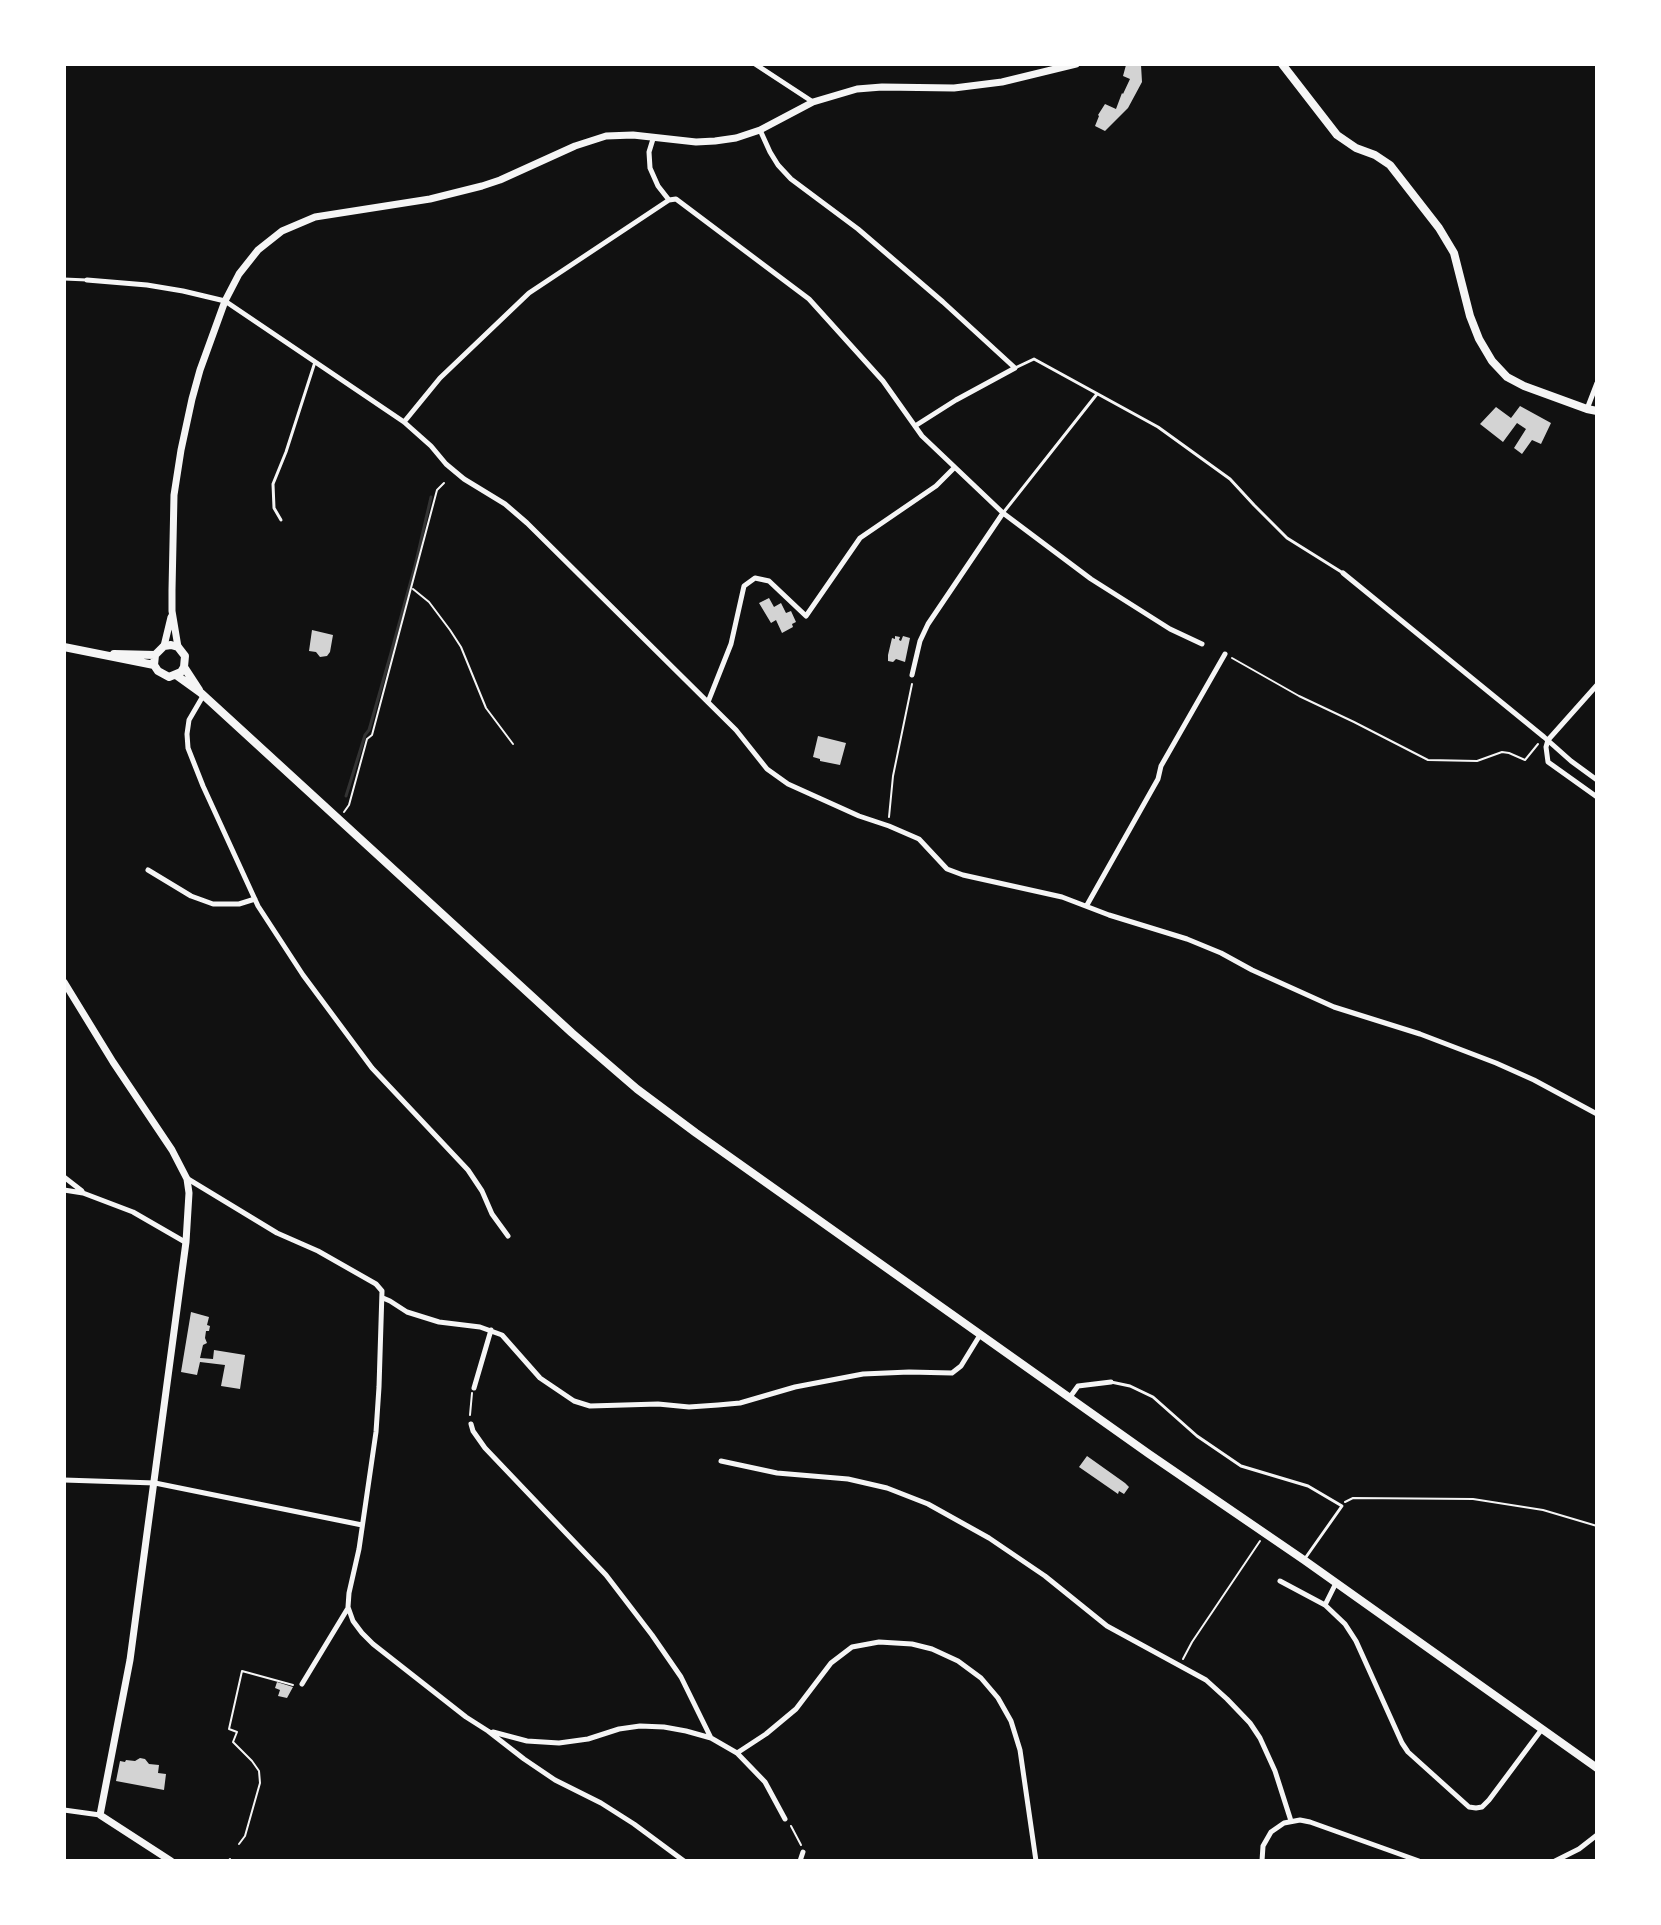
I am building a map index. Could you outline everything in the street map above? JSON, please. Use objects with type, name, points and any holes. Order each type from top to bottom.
[{"type":"main road","points":[[1282,64],[1337,135],[1390,165],[1439,228],[1454,253],[1470,316],[1492,361],[1507,377],[1524,386],[1592,410]]},
{"type":"main road","points":[[202,694],[184,667],[185,656],[178,647],[171,645],[159,649],[154,665],[158,671],[163,675],[176,675],[202,694],[637,1089],[1597,1768]]},
{"type":"main road","points":[[64,647],[106,654],[155,655]]},
{"type":"main road","points":[[106,654],[154,665]]},
{"type":"main road","points":[[176,675],[184,667]]},
{"type":"street","points":[[755,64],[813,102]]},
{"type":"street","points":[[178,647],[172,611],[174,509],[181,450],[200,370],[225,301],[239,274],[258,250],[282,231],[295,224],[335,213],[430,199],[482,186],[606,136],[633,135],[696,142],[736,138],[760,130],[813,102],[857,89],[954,88],[1002,82],[1076,64]]},
{"type":"street","points":[[760,130],[778,165],[791,179],[858,229],[1015,368],[915,426]]},
{"type":"street","points":[[653,139],[649,152],[650,168],[669,200]]},
{"type":"street","points":[[404,422],[440,378],[529,293],[669,200],[676,199],[809,299],[883,381],[915,426],[954,468],[1003,513],[1091,579],[1170,629],[1202,644]]},
{"type":"street","points":[[87,280],[147,285],[225,301],[404,422],[464,479],[505,504],[527,523],[736,730],[767,769],[800,790],[919,839],[947,869],[1062,897],[1187,939],[1334,1007],[1420,1034],[1496,1063],[1597,1114]]},
{"type":"street","points":[[1592,410],[1597,383]]},
{"type":"street","points":[[708,702],[731,644],[744,586],[755,578],[769,581],[806,616],[860,538],[936,486],[954,468]]},
{"type":"street","points":[[912,675],[920,641],[928,624],[1003,513]]},
{"type":"street","points":[[1343,573],[1597,780]]},
{"type":"street","points":[[164,646],[172,611]]},
{"type":"street","points":[[1087,905],[1225,654]]},
{"type":"street","points":[[1597,685],[1546,738],[1548,762],[1597,797]]},
{"type":"street","points":[[202,694],[189,720],[188,748],[255,899],[303,975],[373,1070],[468,1170],[508,1236]]},
{"type":"street","points":[[148,870],[191,896],[213,904],[239,904],[255,899]]},
{"type":"street","points":[[64,982],[172,1150],[187,1179],[189,1193],[186,1242],[130,1660],[100,1815]]},
{"type":"street","points":[[64,1177],[83,1193]]},
{"type":"street","points":[[187,1179],[277,1233],[318,1251],[376,1284],[382,1291],[376,1432],[359,1549],[349,1593],[348,1607],[353,1621],[373,1644],[466,1717],[555,1780],[601,1803],[684,1861]]},
{"type":"street","points":[[64,1190],[83,1193],[133,1212],[186,1242]]},
{"type":"street","points":[[383,1298],[407,1312],[439,1322],[480,1327],[502,1335],[553,1388],[574,1401],[590,1406],[658,1404],[689,1407],[740,1403],[795,1387],[863,1374],[952,1373],[961,1366],[981,1334]]},
{"type":"street","points":[[474,1388],[491,1330]]},
{"type":"street","points":[[1070,1398],[1078,1386],[1111,1382]]},
{"type":"street","points":[[471,1424],[485,1448],[606,1575],[681,1677],[711,1738]]},
{"type":"street","points":[[721,1461],[777,1473],[848,1479],[887,1488],[928,1504],[989,1538],[1045,1576],[1107,1626],[1206,1680],[1250,1723],[1260,1738],[1275,1771],[1291,1821]]},
{"type":"street","points":[[64,1480],[155,1483],[362,1525]]},
{"type":"street","points":[[1280,1581],[1325,1605],[1345,1624],[1408,1752],[1469,1807],[1482,1807],[1489,1800],[1542,1729]]},
{"type":"street","points":[[1325,1605],[1336,1583]]},
{"type":"street","points":[[302,1684],[348,1607]]},
{"type":"street","points":[[737,1753],[796,1709],[831,1663],[852,1647],[879,1642],[932,1649],[958,1661],[981,1678],[998,1698],[1011,1721],[1020,1750],[1036,1861]]},
{"type":"street","points":[[488,1731],[527,1741],[559,1743],[588,1739],[619,1729],[651,1726],[675,1728],[711,1738],[737,1753],[765,1782],[785,1819]]},
{"type":"street","points":[[64,1810],[100,1815],[171,1861]]},
{"type":"street","points":[[1262,1861],[1263,1846],[1271,1832],[1291,1821],[1310,1822],[1419,1861]]},
{"type":"street","points":[[1555,1861],[1579,1849],[1597,1835]]},
{"type":"street","points":[[800,1861],[803,1852]]},
{"type":"lane","points":[[64,279],[87,280]]},
{"type":"lane","points":[[1015,368],[1034,359],[1158,427],[1230,479],[1287,538],[1343,573]]},
{"type":"lane","points":[[281,520],[274,508],[273,484],[315,362]]},
{"type":"lane","points":[[1003,513],[1097,394]]},
{"type":"lane","points":[[1111,1382],[1130,1386],[1153,1397],[1197,1436],[1241,1466],[1308,1486],[1342,1506],[1304,1560]]},
{"type":"path","points":[[339,820],[349,805],[367,739],[372,735],[437,490],[444,483]]},
{"type":"path","points":[[412,588],[429,602],[450,630],[470,666],[486,708],[513,744]]},
{"type":"path","points":[[1225,654],[1299,696],[1428,760],[1477,761],[1502,752],[1525,760],[1546,738]]},
{"type":"path","points":[[889,817],[893,776],[912,675]]},
{"type":"path","points":[[471,1424],[469,1410],[474,1388]]},
{"type":"path","points":[[1342,1506],[1353,1498],[1473,1499],[1543,1510],[1597,1526]]},
{"type":"path","points":[[1179,1666],[1265,1534]]},
{"type":"path","points":[[239,1844],[245,1836],[260,1783],[259,1771],[233,1742],[237,1732],[229,1729],[242,1671],[294,1685],[302,1684]]},
{"type":"path","points":[[785,1819],[800,1840],[803,1852]]},
{"type":"building","points":[[1126,65],[1141,65],[1142,82],[1128,108],[1105,131],[1095,126],[1098,115],[1105,104],[1116,109],[1130,79],[1123,76]]},
{"type":"building","points":[[1520,406],[1551,423],[1541,444],[1532,440],[1522,454],[1514,448],[1526,429],[1517,423],[1503,442],[1480,424],[1496,407],[1511,418]]},
{"type":"building","points":[[769,598],[774,607],[781,603],[786,613],[791,611],[796,622],[792,624],[793,627],[782,633],[776,620],[771,623],[759,603]]},
{"type":"building","points":[[312,630],[333,635],[327,656],[320,657],[316,652],[309,651]]},
{"type":"building","points":[[895,636],[900,637],[901,641],[903,636],[910,638],[905,662],[896,659],[888,661]]},
{"type":"building","points":[[818,736],[846,743],[840,765],[813,757]]},
{"type":"building","points":[[191,1312],[209,1317],[207,1343],[203,1345],[200,1358],[213,1359],[214,1350],[245,1355],[240,1389],[221,1386],[225,1365],[200,1362],[197,1375],[181,1372]]},
{"type":"building","points":[[1087,1456],[1129,1487],[1124,1494],[1119,1491],[1118,1494],[1079,1467]]},
{"type":"building","points":[[277,1682],[293,1687],[287,1698],[278,1696],[280,1690],[275,1688]]},
{"type":"building","points":[[140,1758],[149,1764],[159,1765],[158,1773],[166,1774],[164,1790],[116,1781],[120,1761]]},
{"type":"waterway","points":[[346,796],[391,653],[431,497]]}]
